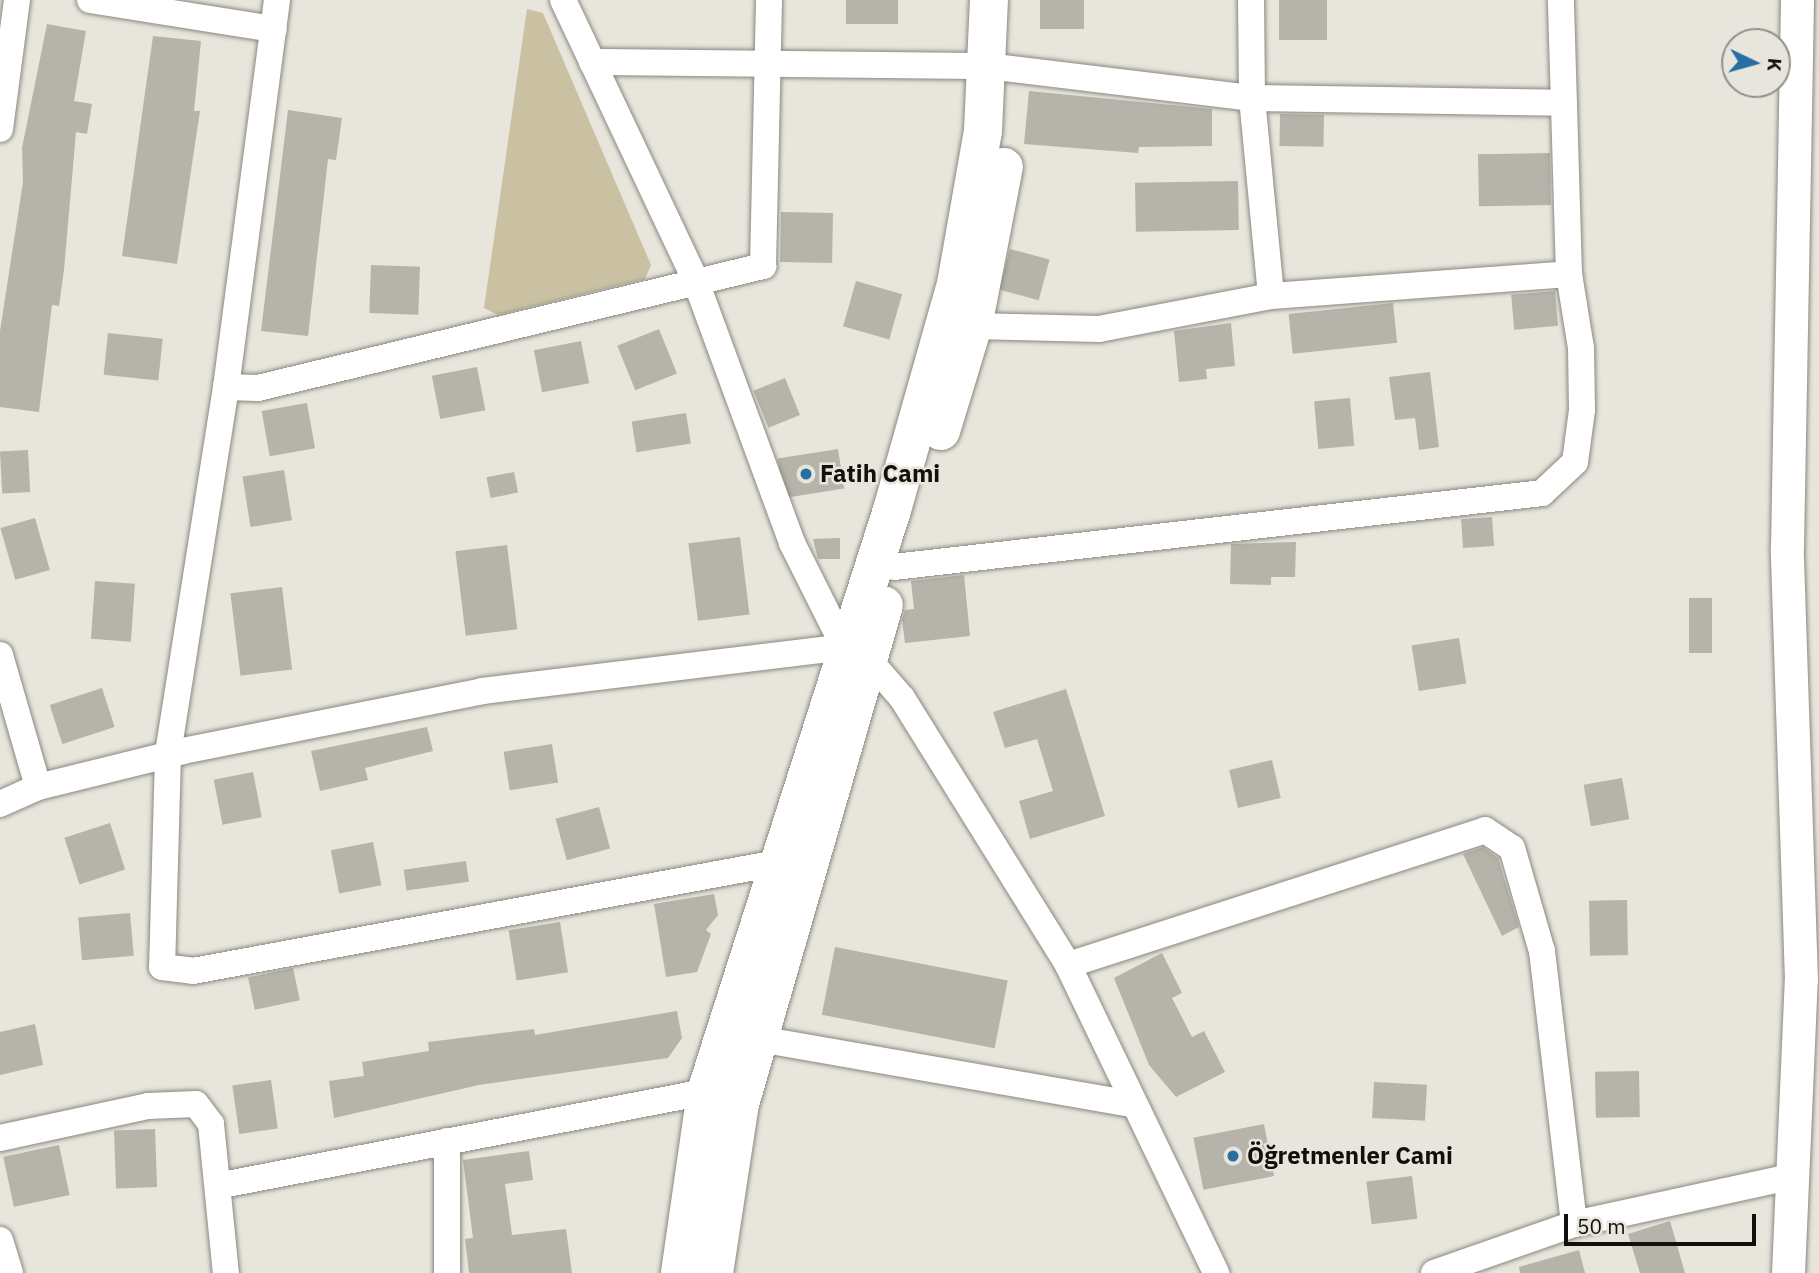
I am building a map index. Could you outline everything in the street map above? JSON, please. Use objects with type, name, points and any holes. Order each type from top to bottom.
[{"type":"main road","points":[[680,1273],[706,1092],[777,863],[857,654],[894,567],[973,326],[1005,157],[999,69],[989,0]]},
{"type":"main road","points":[[714,1273],[740,1104],[759,1040],[892,510],[956,284],[983,131],[1013,0]]},
{"type":"street","points":[[0,129],[18,0]]},
{"type":"street","points":[[90,0],[274,29]]},
{"type":"street","points":[[276,0],[226,387],[168,755],[162,967],[193,971],[777,863]]},
{"type":"street","points":[[563,0],[695,279],[792,543],[857,654],[902,698],[1068,965],[1132,1104],[1216,1273]]},
{"type":"street","points":[[226,387],[258,388],[695,279],[763,266],[769,0]]},
{"type":"street","points":[[1251,0],[1252,98],[1271,296]]},
{"type":"street","points":[[894,567],[1542,493],[1575,462],[1580,423],[1581,348],[1570,274],[1562,0]]},
{"type":"street","points":[[1788,1273],[1795,1176],[1801,980],[1787,547],[1797,0]]},
{"type":"street","points":[[592,62],[999,69],[1252,98],[1564,103]]},
{"type":"street","points":[[973,326],[1099,329],[1271,296],[1570,274]]},
{"type":"street","points":[[0,804],[37,787],[168,755],[482,691],[857,654]]},
{"type":"street","points":[[0,655],[37,787]]},
{"type":"street","points":[[1068,965],[1450,836],[1485,830],[1512,848],[1542,951],[1574,1224]]},
{"type":"street","points":[[759,1040],[1132,1104]]},
{"type":"street","points":[[222,1185],[706,1092]]},
{"type":"street","points":[[0,1138],[148,1106],[196,1104],[211,1124],[222,1185],[226,1273]]},
{"type":"street","points":[[447,1142],[447,1273]]},
{"type":"street","points":[[1434,1273],[1574,1224],[1795,1176]]},
{"type":"street","points":[[0,1240],[10,1273]]},
{"type":"shaded area","points":[[527,9],[543,13],[651,265],[645,279],[498,315],[484,308]]},
{"type":"building","points":[[846,0],[898,0],[898,24],[846,24]]},
{"type":"building","points":[[1040,0],[1084,0],[1084,29],[1040,29]]},
{"type":"building","points":[[1279,0],[1327,0],[1327,40],[1279,40]]},
{"type":"building","points":[[47,24],[86,31],[74,101],[92,104],[87,134],[76,132],[64,270],[59,306],[52,305],[39,412],[0,407],[0,331],[23,182],[22,148]]},
{"type":"building","points":[[153,36],[201,41],[194,111],[200,111],[177,264],[122,256]]},
{"type":"building","points":[[1029,91],[1212,109],[1212,146],[1139,147],[1138,153],[1024,144]]},
{"type":"building","points":[[288,110],[342,118],[336,160],[328,159],[308,336],[261,331]]},
{"type":"building","points":[[1280,114],[1324,115],[1323,147],[1279,146]]},
{"type":"building","points":[[1550,153],[1551,205],[1479,206],[1478,154]]},
{"type":"building","points":[[1238,181],[1239,230],[1136,232],[1135,183]]},
{"type":"building","points":[[781,212],[833,213],[832,263],[780,262]]},
{"type":"building","points":[[1010,249],[1050,260],[1039,300],[999,290]]},
{"type":"building","points":[[371,265],[420,267],[418,315],[369,313]]},
{"type":"building","points":[[856,281],[902,294],[889,339],[843,326]]},
{"type":"building","points":[[1555,291],[1558,326],[1514,330],[1511,295]]},
{"type":"building","points":[[1393,303],[1397,343],[1293,354],[1289,314]]},
{"type":"building","points":[[1231,323],[1235,366],[1206,369],[1207,379],[1179,382],[1174,331]]},
{"type":"building","points":[[659,329],[677,374],[635,390],[617,346]]},
{"type":"building","points":[[108,333],[163,339],[158,381],[104,375]]},
{"type":"building","points":[[581,341],[589,383],[542,392],[534,350]]},
{"type":"building","points":[[477,367],[485,410],[440,419],[432,376]]},
{"type":"building","points":[[1430,372],[1439,447],[1419,450],[1415,418],[1395,420],[1389,377]]},
{"type":"building","points":[[785,378],[800,415],[768,428],[753,391]]},
{"type":"building","points":[[1350,398],[1354,446],[1318,449],[1314,401]]},
{"type":"building","points":[[307,403],[315,448],[270,456],[262,411]]},
{"type":"building","points":[[686,413],[691,444],[637,452],[632,422]]},
{"type":"building","name":"Fatih Cami","points":[[838,449],[844,489],[784,498],[778,459]]},
{"type":"building","points":[[28,450],[30,492],[2,493],[0,451]]},
{"type":"building","points":[[284,470],[292,520],[250,527],[243,477]]},
{"type":"building","points":[[514,472],[518,493],[491,498],[487,477]]},
{"type":"building","points":[[1492,517],[1494,546],[1463,548],[1461,519]]},
{"type":"building","points":[[35,518],[50,570],[15,580],[0,528]]},
{"type":"building","points":[[740,537],[750,614],[698,621],[688,543]]},
{"type":"building","points":[[840,538],[840,559],[818,559],[813,539]]},
{"type":"building","points":[[1296,542],[1295,577],[1271,577],[1271,585],[1230,584],[1231,544]]},
{"type":"building","points":[[507,545],[517,629],[466,636],[455,551]]},
{"type":"building","points":[[964,575],[970,636],[905,643],[902,620],[905,610],[914,609],[911,581]]},
{"type":"building","points":[[95,581],[135,584],[131,642],[91,639]]},
{"type":"building","points":[[282,587],[292,669],[241,676],[230,593]]},
{"type":"building","points":[[1689,598],[1712,598],[1712,653],[1689,653]]},
{"type":"building","points":[[1459,638],[1466,683],[1419,691],[1412,646]]},
{"type":"building","points":[[102,688],[115,727],[62,744],[50,705]]},
{"type":"building","points":[[1066,689],[1105,816],[1030,839],[1019,801],[1053,791],[1037,739],[1005,748],[993,712]]},
{"type":"building","points":[[427,727],[433,751],[365,768],[368,780],[320,791],[311,751]]},
{"type":"building","points":[[552,744],[558,783],[510,790],[504,752]]},
{"type":"building","points":[[1272,760],[1281,798],[1238,808],[1229,770]]},
{"type":"building","points":[[253,772],[262,817],[223,825],[214,780]]},
{"type":"building","points":[[1622,778],[1629,819],[1591,826],[1584,785]]},
{"type":"building","points":[[599,807],[610,849],[567,860],[556,819]]},
{"type":"building","points":[[110,823],[125,870],[79,884],[64,838]]},
{"type":"building","points":[[373,842],[381,885],[339,893],[331,850]]},
{"type":"building","points":[[1483,847],[1498,858],[1519,927],[1502,936],[1463,854]]},
{"type":"building","points":[[466,861],[469,882],[407,891],[404,870]]},
{"type":"building","points":[[714,894],[718,915],[706,930],[711,934],[697,972],[666,977],[654,904]]},
{"type":"building","points":[[1627,900],[1628,955],[1590,956],[1589,901]]},
{"type":"building","points":[[130,913],[134,956],[82,960],[78,918]]},
{"type":"building","points":[[560,922],[568,972],[517,981],[509,930]]},
{"type":"building","points":[[835,947],[1008,981],[995,1048],[822,1015]]},
{"type":"building","points":[[1162,953],[1182,993],[1172,998],[1192,1037],[1204,1031],[1225,1072],[1176,1097],[1149,1065],[1114,978]]},
{"type":"building","points":[[293,968],[300,1000],[255,1010],[248,978]]},
{"type":"building","points":[[677,1011],[682,1038],[668,1058],[479,1085],[334,1118],[329,1081],[364,1076],[362,1062],[429,1051],[428,1042],[534,1029],[535,1035]]},
{"type":"building","points":[[35,1024],[43,1065],[0,1075],[0,1032]]},
{"type":"building","points":[[1639,1071],[1640,1117],[1596,1118],[1595,1072]]},
{"type":"building","points":[[271,1080],[278,1129],[239,1134],[232,1085]]},
{"type":"building","points":[[1374,1082],[1427,1085],[1425,1121],[1372,1118]]},
{"type":"building","name":"Öğretmenler Cami","points":[[1264,1124],[1274,1176],[1203,1190],[1193,1138]]},
{"type":"building","points":[[155,1129],[157,1187],[116,1188],[114,1130]]},
{"type":"building","points":[[59,1145],[70,1195],[14,1207],[3,1157]]},
{"type":"building","points":[[529,1151],[533,1180],[505,1184],[512,1235],[566,1229],[572,1273],[469,1273],[465,1239],[473,1238],[463,1160]]},
{"type":"building","points":[[1412,1176],[1417,1219],[1372,1224],[1366,1182]]},
{"type":"building","points":[[1670,1221],[1685,1273],[1640,1273],[1628,1234]]},
{"type":"building","points":[[1579,1250],[1585,1273],[1520,1273],[1519,1267]]},
{"type":"place","name":"Fatih Cami","points":[[806,474]]},
{"type":"place","name":"Öğretmenler Cami","points":[[1233,1156]]}]
